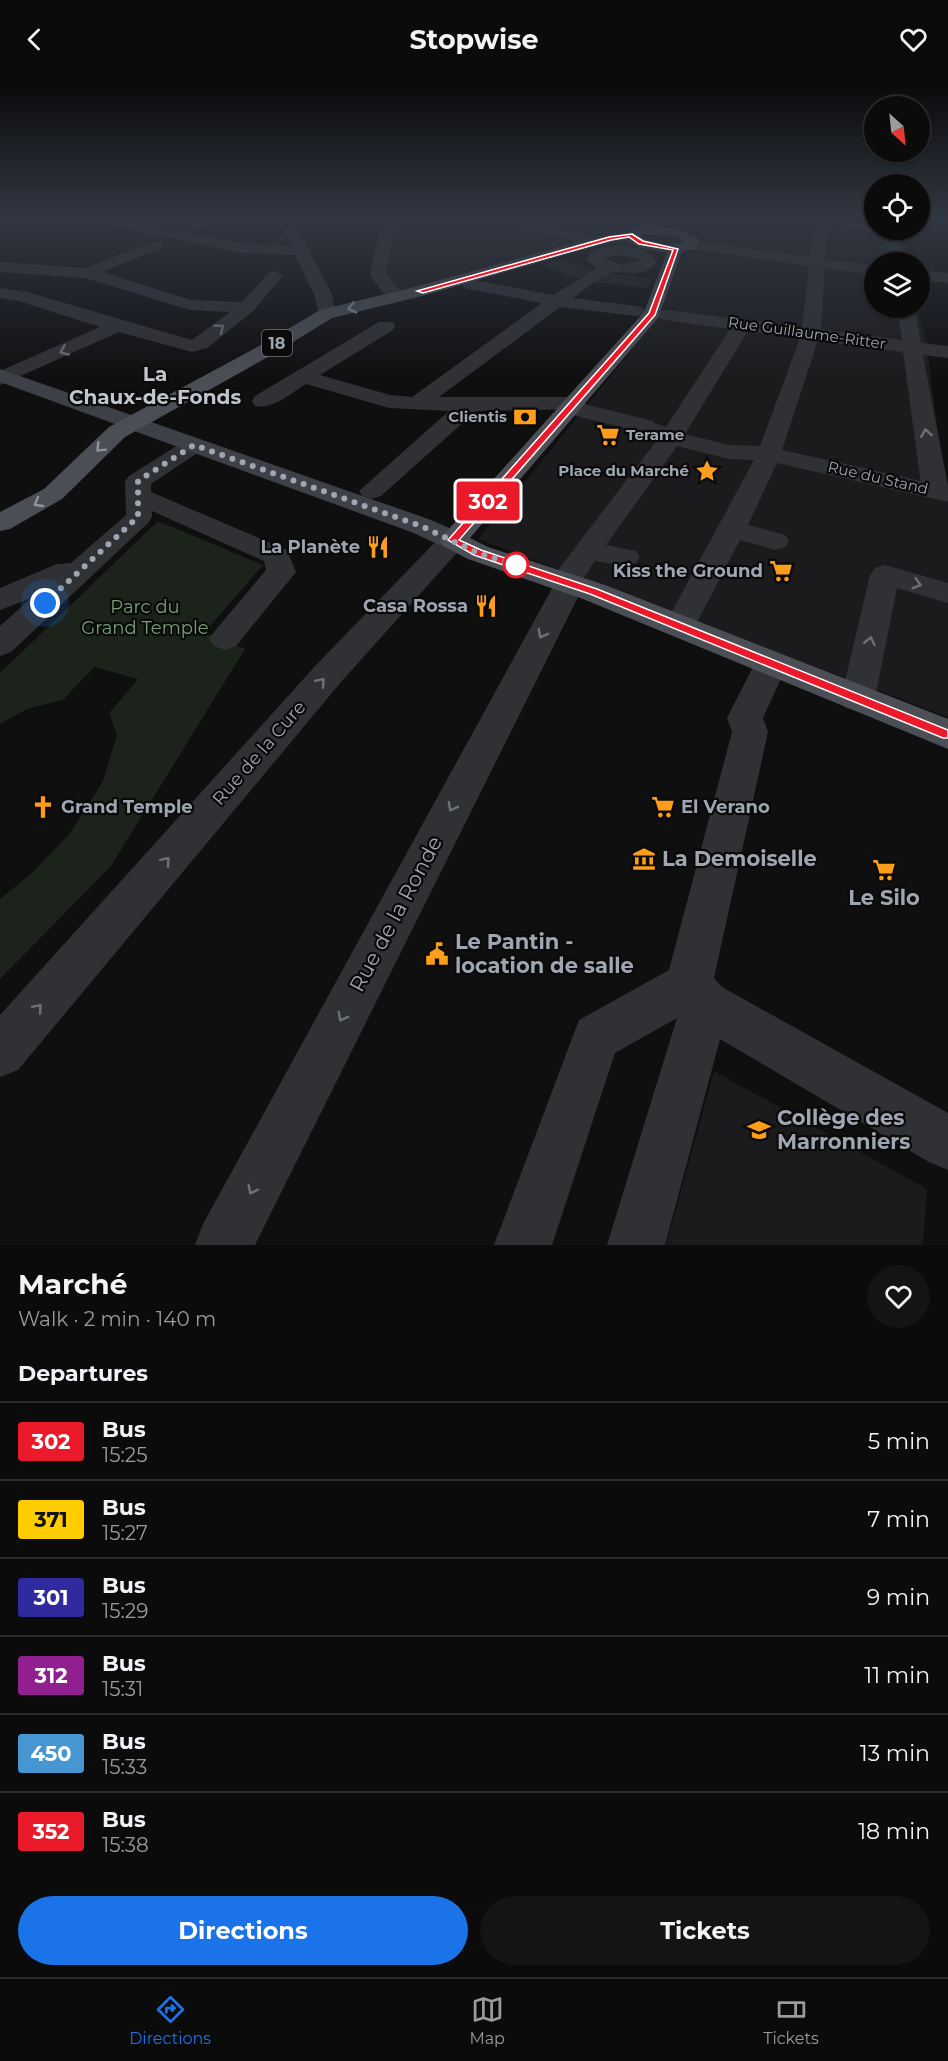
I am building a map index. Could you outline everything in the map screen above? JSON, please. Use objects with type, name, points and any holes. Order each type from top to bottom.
[{"type":"main road","name":"18","points":[[0,523],[53,494],[109,439],[132,423],[227,372],[327,314],[505,271]]},
{"type":"main road","points":[[453,540],[652,314],[673,271]]},
{"type":"main road","points":[[2,377],[421,526],[478,553],[573,571],[680,626],[948,734]]},
{"type":"street","points":[[65,271],[87,273],[190,305],[247,308]]},
{"type":"street","points":[[87,273],[91,271]]},
{"type":"street","points":[[311,271],[324,294],[327,314]]},
{"type":"street","points":[[379,271],[378,275],[398,297]]},
{"type":"street","points":[[416,404],[556,301],[602,271]]},
{"type":"street","points":[[680,626],[689,582],[732,529],[823,335],[817,271]]},
{"type":"street","points":[[0,293],[192,346],[200,344],[247,308],[275,276]]},
{"type":"street","points":[[930,276],[948,278]]},
{"type":"street","points":[[470,284],[556,301],[636,312]]},
{"type":"street","name":"Rue Guillaume-Ritter","points":[[666,315],[948,352]]},
{"type":"street","points":[[908,318],[942,493]]},
{"type":"street","name":"Rue de la Ronde","points":[[224,1245],[573,571],[671,438],[742,325]]},
{"type":"street","points":[[2,377],[117,326]]},
{"type":"street","points":[[264,401],[386,326]]},
{"type":"street","points":[[304,376],[389,401],[416,404],[573,406]]},
{"type":"street","points":[[372,491],[470,404]]},
{"type":"street","name":"Rue du Stand","points":[[573,406],[645,426],[671,438],[729,452],[769,454],[942,493]]},
{"type":"street","points":[[0,644],[138,517],[138,481],[194,445]]},
{"type":"street","points":[[139,496],[277,556],[281,572],[225,638]]},
{"type":"street","points":[[732,529],[775,541]]},
{"type":"street","name":"Rue de la Cure","points":[[0,1052],[329,673],[453,540]]},
{"type":"street","points":[[573,571],[626,557]]},
{"type":"street","points":[[0,600],[91,561]]},
{"type":"street","points":[[858,698],[885,575],[948,593]]},
{"type":"street","points":[[636,1245],[697,995],[750,732],[745,718],[766,674]]},
{"type":"street","points":[[697,995],[948,1143]]},
{"type":"street","points":[[523,1245],[596,1036],[697,995]]},
{"type":"shaded area","points":[[385,271],[483,271],[404,292],[384,274]]},
{"type":"shaded area","points":[[676,271],[864,271],[864,318],[920,318],[927,346],[944,483],[948,484],[948,717],[478,539],[657,319],[660,306]]},
{"type":"shaded area","name":"Collège des Marronniers","points":[[714,1071],[927,1189],[923,1245],[666,1245]]},
{"type":"green space","points":[[559,271],[590,271],[578,278]]},
{"type":"green space","points":[[606,273],[651,278],[648,288],[592,282]]},
{"type":"green space","name":"Parc du Grand Temple","points":[[158,521],[263,565],[204,633],[245,649],[111,866],[0,979],[0,899],[32,873],[70,833],[103,781],[117,735],[109,713],[138,679],[94,667],[63,700],[27,709],[0,724],[0,673]]},
{"type":"bus line","name":"302","points":[[420,291],[488,271]]},
{"type":"bus line","name":"302","points":[[668,271],[652,314],[572,408],[453,540],[478,553],[594,592],[948,734]]},
{"type":"place","name":"Clientis","points":[[525,417]]},
{"type":"place","name":"Terame","points":[[608,435]]},
{"type":"place","name":"Place du Marché","points":[[707,471]]},
{"type":"place","name":"La Planète","points":[[378,547]]},
{"type":"place","name":"Kiss the Ground","points":[[781,571]]},
{"type":"place","name":"Casa Rossa","points":[[486,606]]},
{"type":"place","name":"Grand Temple","points":[[43,807]]},
{"type":"place","name":"El Verano","points":[[663,807]]},
{"type":"place","name":"La Demoiselle","points":[[644,859]]},
{"type":"place","name":"Le Silo","points":[[884,870]]},
{"type":"place","name":"Le Pantin - location de salle","points":[[437,954]]},
{"type":"place","name":"Collège des Marronniers","points":[[759,1130]]},
{"type":"district","name":"La Chaux-de-Fonds","points":[[155,386]]},
{"type":"route","points":[[45,603],[138,517],[140,507],[138,481],[194,445],[430,529],[478,553],[516,565]]}]
